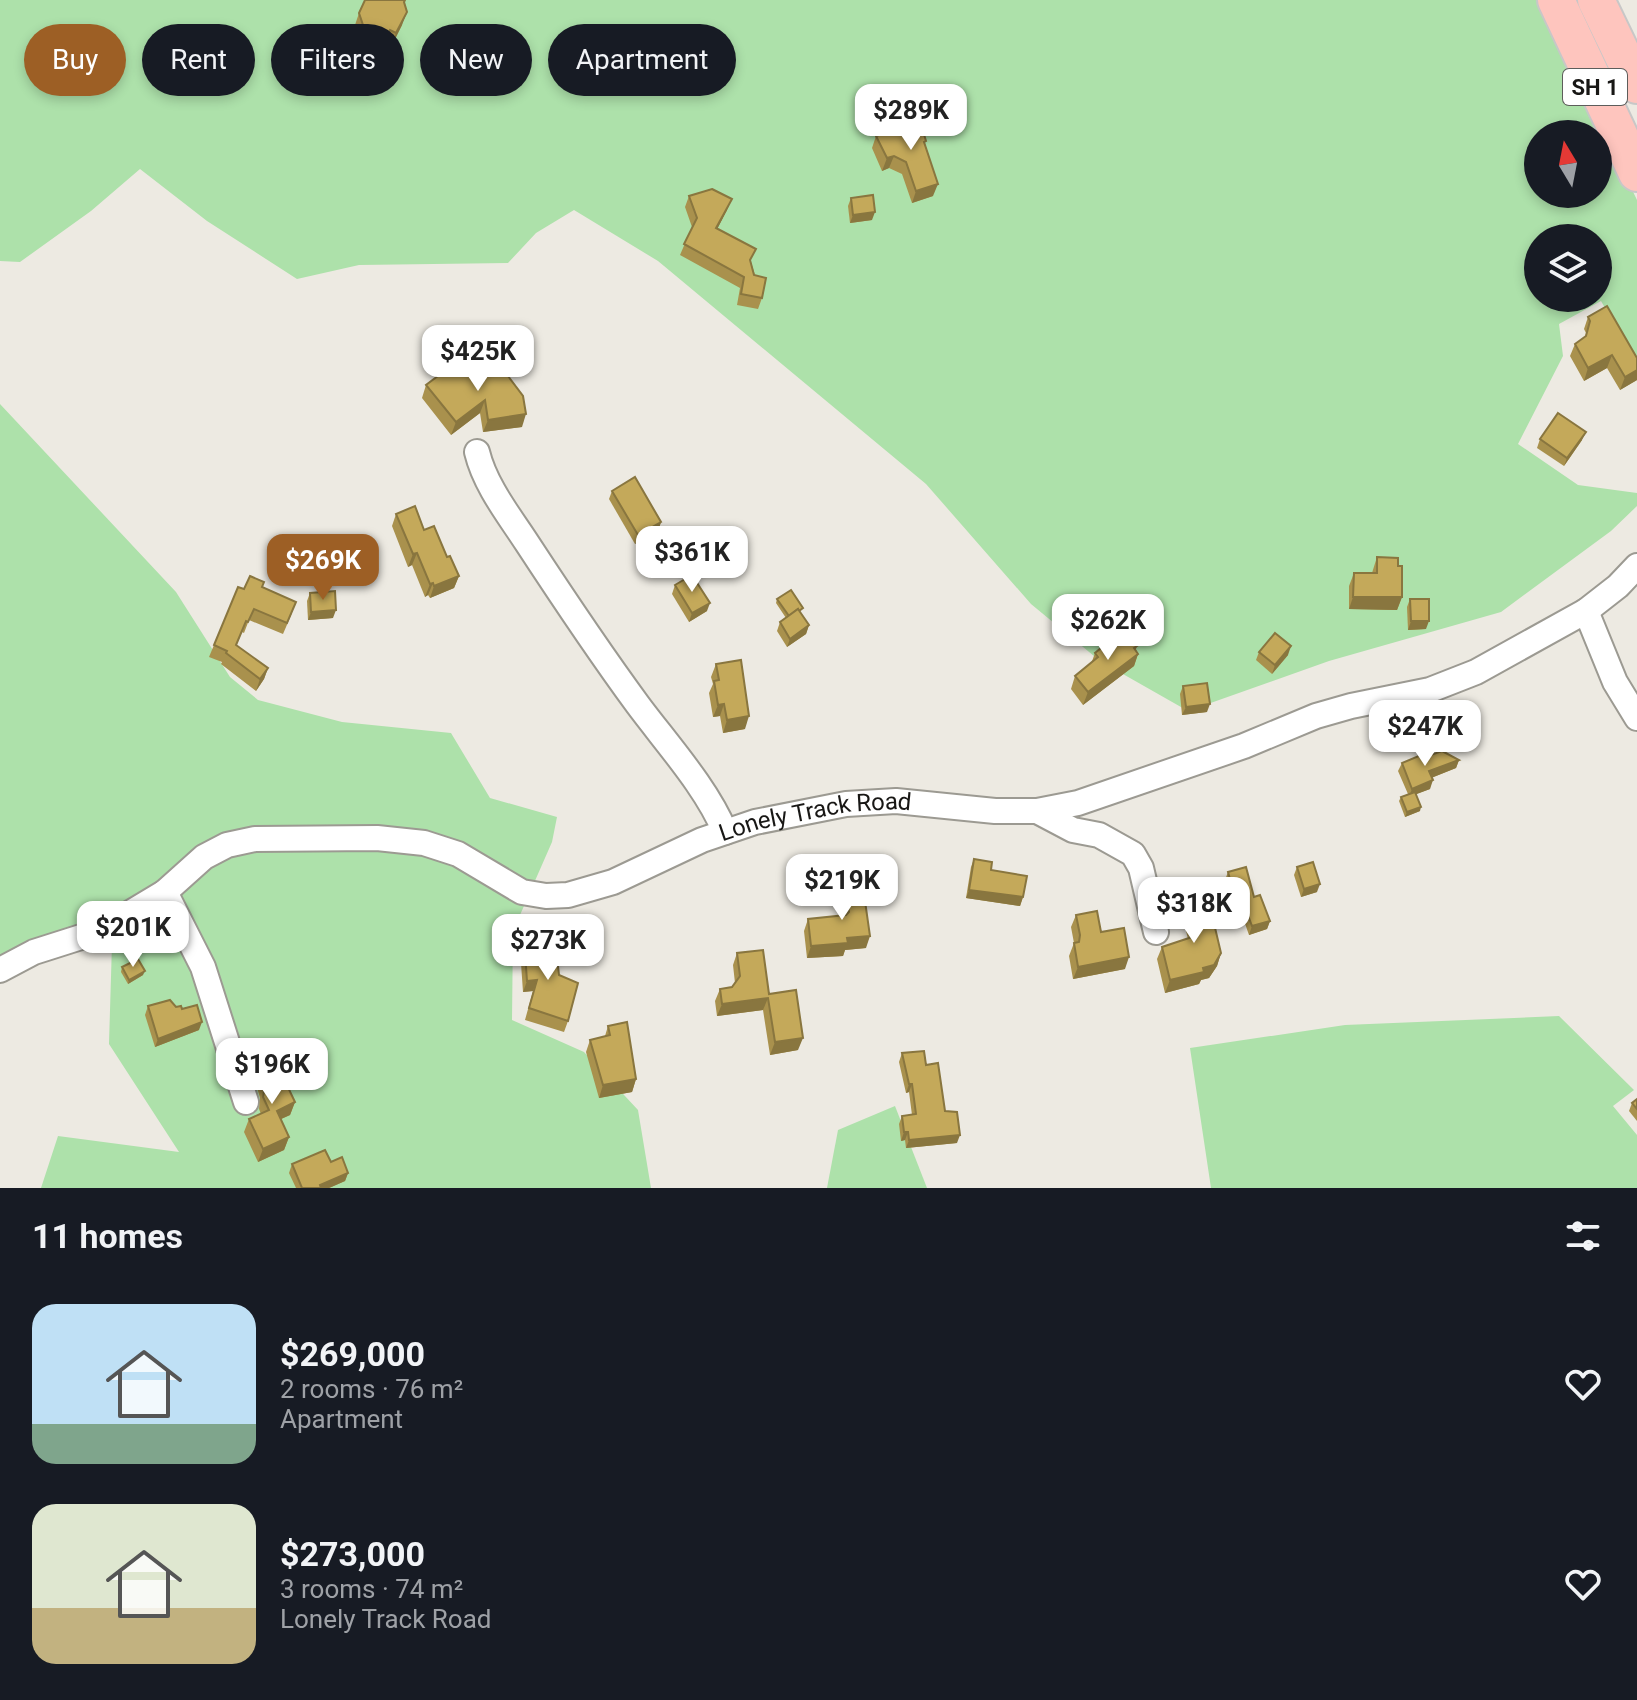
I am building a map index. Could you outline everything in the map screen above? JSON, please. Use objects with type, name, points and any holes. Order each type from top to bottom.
[{"type":"highway","name":"SH 1","points":[[1556,0],[1637,173]]},
{"type":"highway","name":"SH 1","points":[[1596,0],[1637,85]]},
{"type":"street","points":[[477,452],[498,498],[566,602],[720,819],[725,832]]},
{"type":"street","name":"Lonely Track Road","points":[[0,970],[34,952],[100,931],[165,892],[204,857],[227,845],[255,839],[377,838],[424,843],[458,854],[522,892],[546,896],[568,895],[632,875],[725,832],[781,816],[846,804],[883,802],[995,811],[1037,811],[1078,803],[1244,746],[1316,716],[1430,690],[1476,672],[1586,611],[1618,586],[1637,566]]},
{"type":"street","points":[[1586,611],[1615,682],[1637,718]]},
{"type":"street","points":[[1037,811],[1073,830],[1099,835],[1133,854],[1141,868],[1156,932]]},
{"type":"street","points":[[165,892],[203,967],[246,1102]]},
{"type":"green space","points":[[0,0],[1540,0],[1598,120],[1524,120],[1524,208],[1612,208],[1612,148],[1637,200],[1637,364],[1607,312],[1612,312],[1612,224],[1524,224],[1524,312],[1581,312],[1559,324],[1563,356],[1518,444],[1578,485],[1637,493],[1637,506],[1611,531],[1501,612],[1329,661],[1188,711],[1100,661],[1031,604],[926,484],[658,261],[574,210],[536,233],[508,263],[359,265],[297,279],[207,221],[140,169],[91,211],[20,262],[0,261]]},
{"type":"green space","points":[[0,404],[176,592],[230,677],[258,700],[342,722],[451,733],[490,798],[557,817],[552,842],[513,931],[512,1020],[584,1052],[638,1110],[651,1188],[41,1188],[58,1136],[179,1152],[109,1044],[113,910],[0,958]]},
{"type":"green space","points":[[1559,1016],[1634,1090],[1613,1106],[1637,1135],[1637,1188],[1211,1188],[1190,1048],[1345,1025]]},
{"type":"green space","points":[[895,1106],[927,1188],[827,1188],[838,1130]]},
{"type":"building","points":[[365,0],[405,0],[407,12],[401,24],[363,24],[359,13]]},
{"type":"building","points":[[919,118],[938,184],[916,191],[906,162],[894,156],[887,158],[876,136],[904,127],[903,124]]},
{"type":"building","points":[[712,189],[732,199],[716,228],[756,249],[750,260],[754,275],[766,278],[762,298],[741,294],[744,277],[684,244],[697,218],[689,196]]},
{"type":"building","points":[[873,195],[875,212],[853,215],[851,198]]},
{"type":"building","points":[[1597,312],[1610,312],[1637,358],[1637,370],[1625,377],[1612,355],[1588,368],[1575,344],[1586,336],[1590,321],[1588,317]]},
{"type":"building","points":[[450,367],[453,371],[484,367],[508,376],[523,396],[526,414],[488,420],[485,400],[456,422],[426,385]]},
{"type":"building","points":[[1558,413],[1586,432],[1567,458],[1540,439]]},
{"type":"building","points":[[635,477],[661,522],[638,535],[612,491]]},
{"type":"building","points":[[415,506],[424,530],[434,526],[459,576],[434,586],[430,584],[396,514]]},
{"type":"building","points":[[1377,557],[1398,558],[1398,566],[1402,566],[1402,597],[1353,597],[1354,573],[1377,573]]},
{"type":"building","points":[[692,575],[710,603],[692,613],[675,585]]},
{"type":"building","points":[[250,576],[264,582],[262,587],[296,602],[287,623],[254,609],[246,621],[236,645],[268,668],[260,679],[227,651],[214,645],[238,587],[244,589]]},
{"type":"building","points":[[791,590],[803,608],[789,616],[777,599]]},
{"type":"building","points":[[335,591],[336,610],[311,612],[310,593]]},
{"type":"building","points":[[1410,599],[1429,599],[1429,621],[1411,621]]},
{"type":"building","points":[[798,609],[809,625],[790,639],[780,622]]},
{"type":"building","points":[[1127,633],[1137,646],[1134,648],[1138,654],[1088,692],[1075,676],[1098,657],[1095,653],[1106,644],[1109,648]]},
{"type":"building","points":[[1275,633],[1291,646],[1275,665],[1259,652]]},
{"type":"building","points":[[741,660],[749,716],[727,720],[724,704],[718,705],[714,681],[719,680],[716,664]]},
{"type":"building","points":[[1207,683],[1210,704],[1186,707],[1183,686]]},
{"type":"building","points":[[1442,751],[1459,760],[1429,771],[1433,780],[1412,789],[1402,763]]},
{"type":"building","points":[[1415,792],[1421,807],[1407,812],[1401,797]]},
{"type":"building","points":[[974,859],[992,862],[991,870],[1027,876],[1023,897],[969,890]]},
{"type":"building","points":[[1313,862],[1320,884],[1304,889],[1297,867]]},
{"type":"building","points":[[1246,867],[1254,897],[1260,895],[1270,921],[1252,926],[1246,910],[1239,912],[1228,872]]},
{"type":"building","points":[[863,887],[870,936],[847,938],[848,943],[811,946],[808,919],[846,915],[849,912],[845,889]]},
{"type":"building","points":[[1208,898],[1221,953],[1214,965],[1203,968],[1204,972],[1170,980],[1162,947],[1195,936],[1187,903]]},
{"type":"building","points":[[1097,911],[1101,932],[1124,928],[1129,957],[1078,967],[1074,943],[1079,942],[1080,935],[1076,915]]},
{"type":"building","points":[[544,936],[546,967],[558,966],[559,975],[578,983],[568,1021],[529,1008],[537,980],[527,981],[524,938]]},
{"type":"building","points":[[763,950],[769,994],[796,990],[803,1038],[775,1042],[768,998],[722,1004],[720,989],[732,987],[740,976],[737,953]]},
{"type":"building","points":[[138,959],[145,971],[129,980],[122,967]]},
{"type":"building","points":[[170,1000],[182,1009],[197,1005],[202,1022],[158,1039],[148,1006]]},
{"type":"building","points":[[627,1022],[636,1079],[603,1085],[590,1040],[610,1035],[608,1026]]},
{"type":"building","points":[[924,1051],[926,1065],[938,1063],[945,1111],[957,1112],[960,1135],[909,1140],[908,1132],[904,1132],[902,1116],[916,1114],[912,1084],[909,1084],[902,1053]]},
{"type":"building","points":[[274,1058],[295,1102],[277,1111],[289,1137],[263,1149],[249,1119],[269,1110],[263,1097],[265,1086],[258,1065]]},
{"type":"building","points":[[325,1150],[331,1162],[342,1157],[348,1173],[320,1185],[321,1188],[302,1188],[292,1164]]}]
